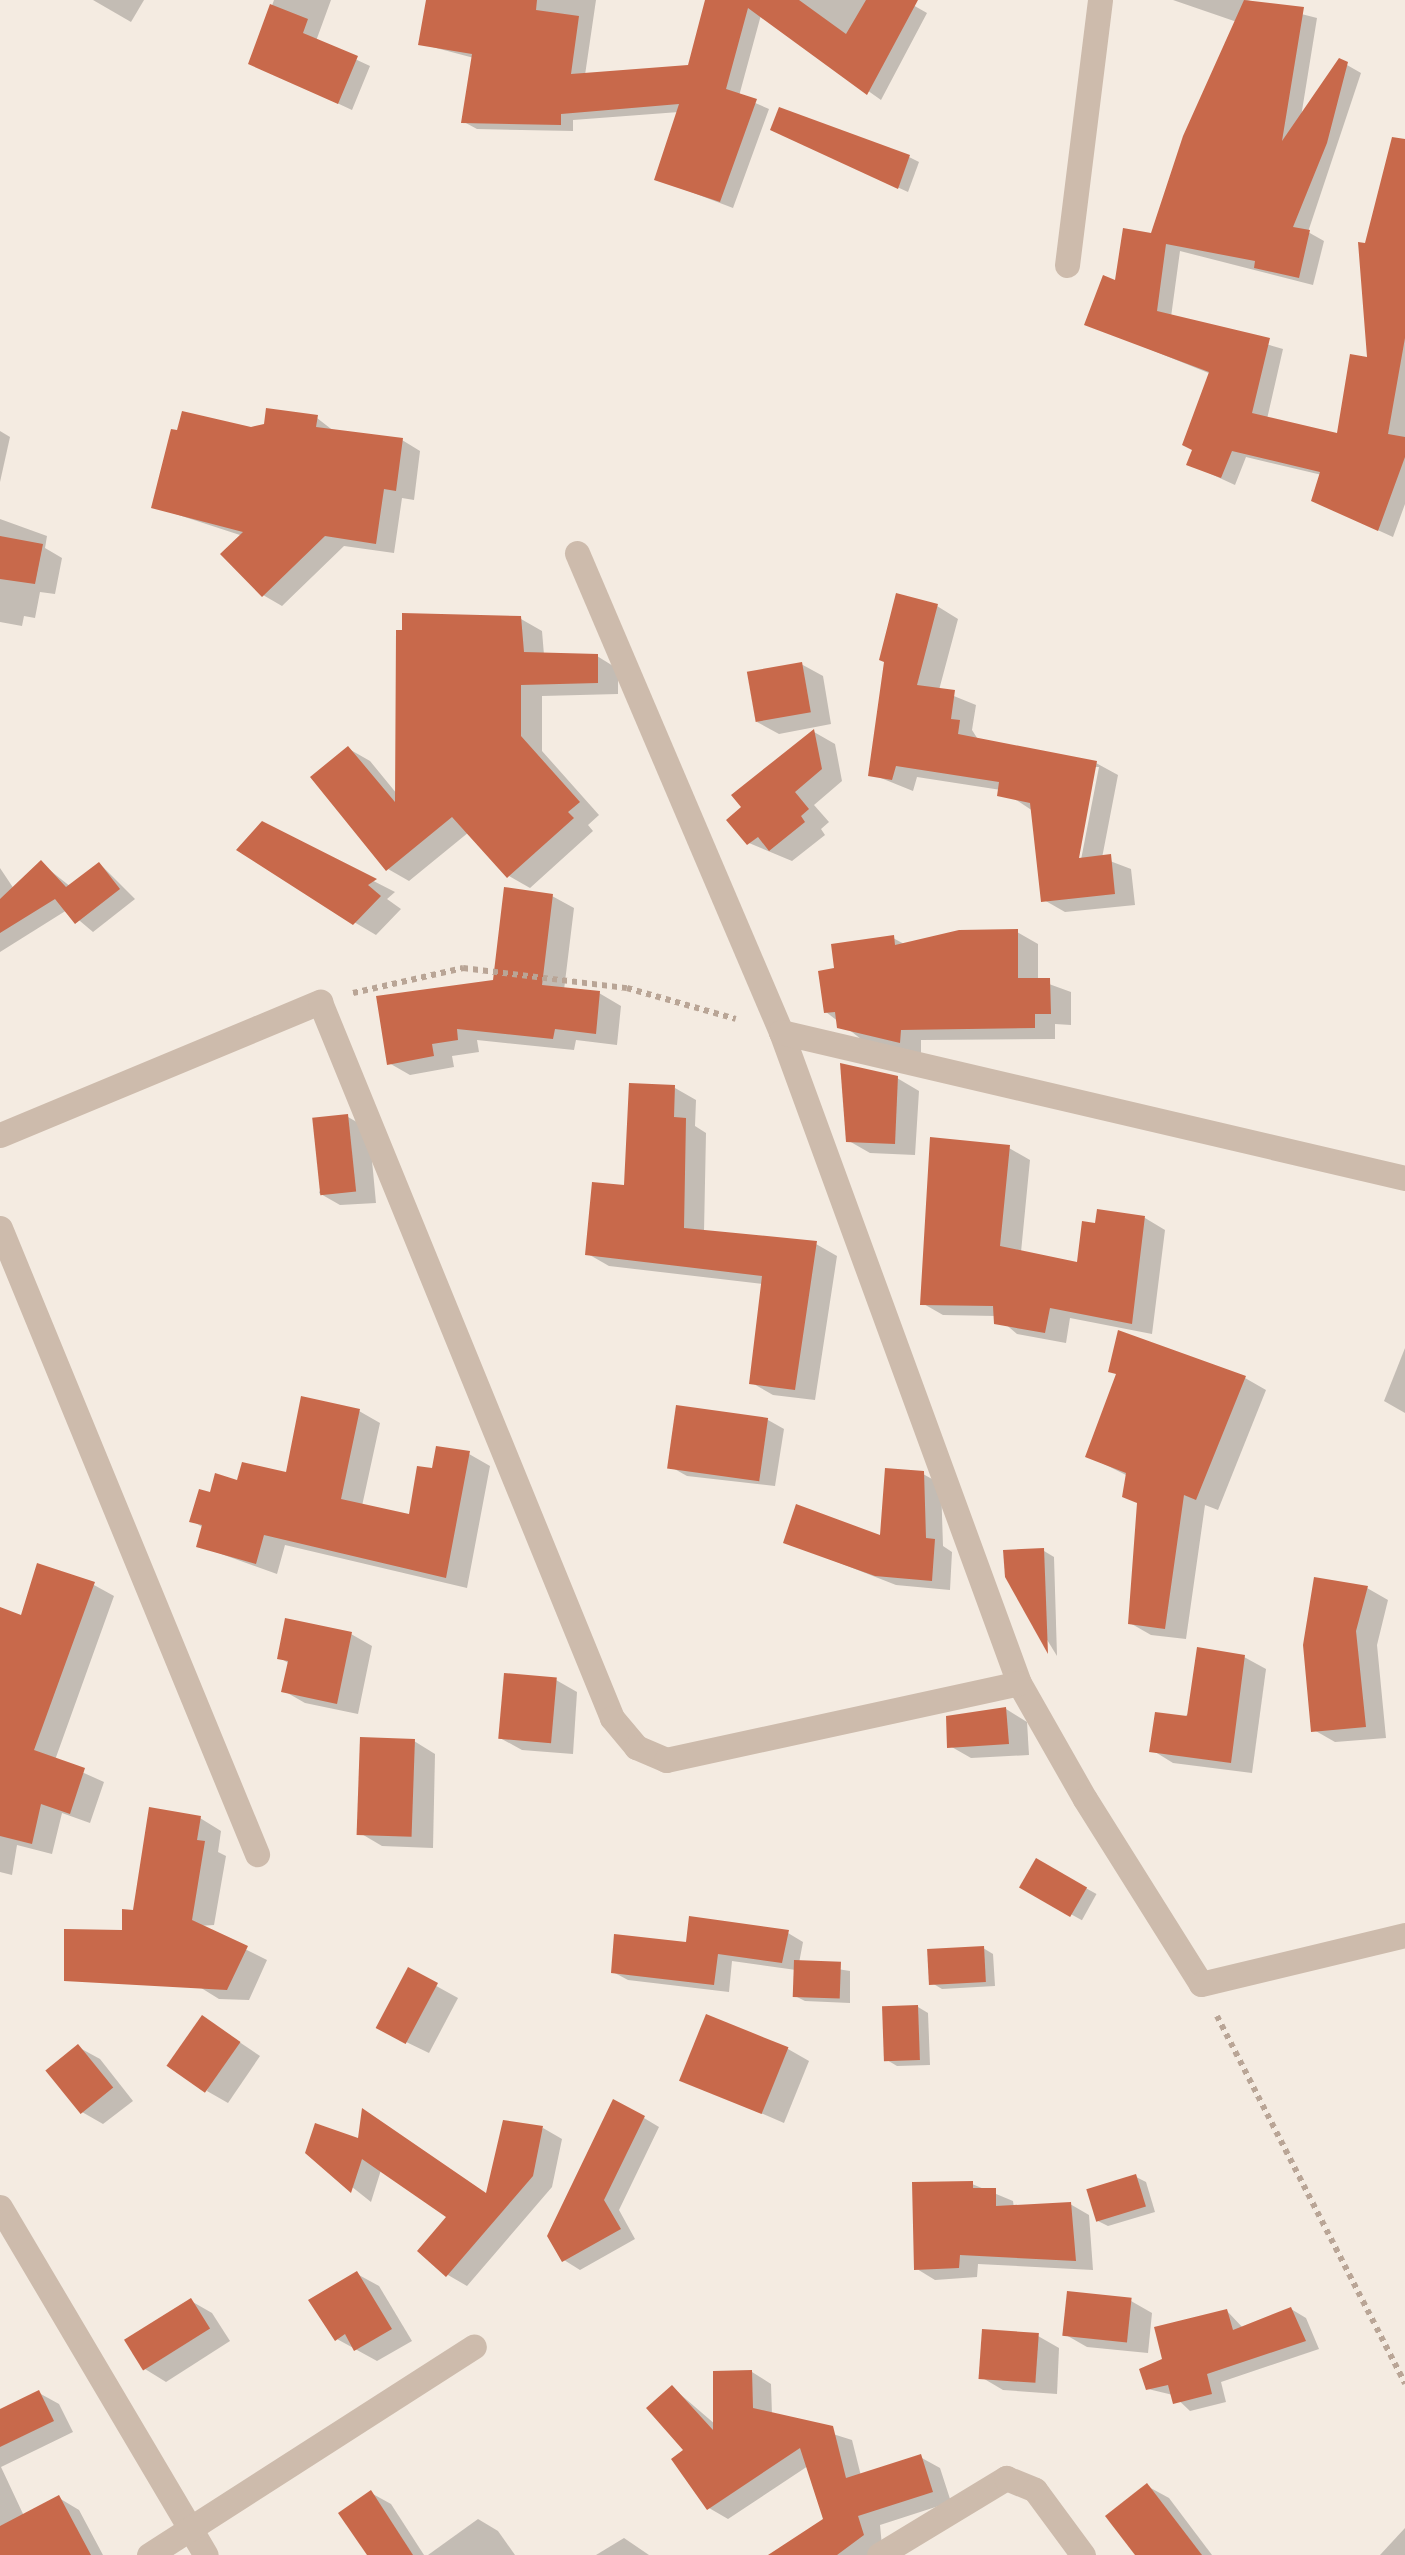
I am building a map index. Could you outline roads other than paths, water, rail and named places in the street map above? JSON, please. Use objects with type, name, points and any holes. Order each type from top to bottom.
[{"type":"street","points":[[1067,265],[1100,0]]},
{"type":"street","points":[[578,554],[781,1032],[1019,1683],[1200,1984],[1405,1936]]},
{"type":"street","points":[[0,1135],[320,1002],[612,1718],[636,1747],[666,1760],[1019,1683]]},
{"type":"street","points":[[781,1032],[1405,1178]]},
{"type":"street","points":[[0,1228],[257,1854]]},
{"type":"street","points":[[0,2207],[206,2555]]},
{"type":"street","points":[[149,2555],[192,2531],[474,2346]]},
{"type":"street","points":[[879,2555],[1006,2478],[1035,2490],[1083,2555]]}]
